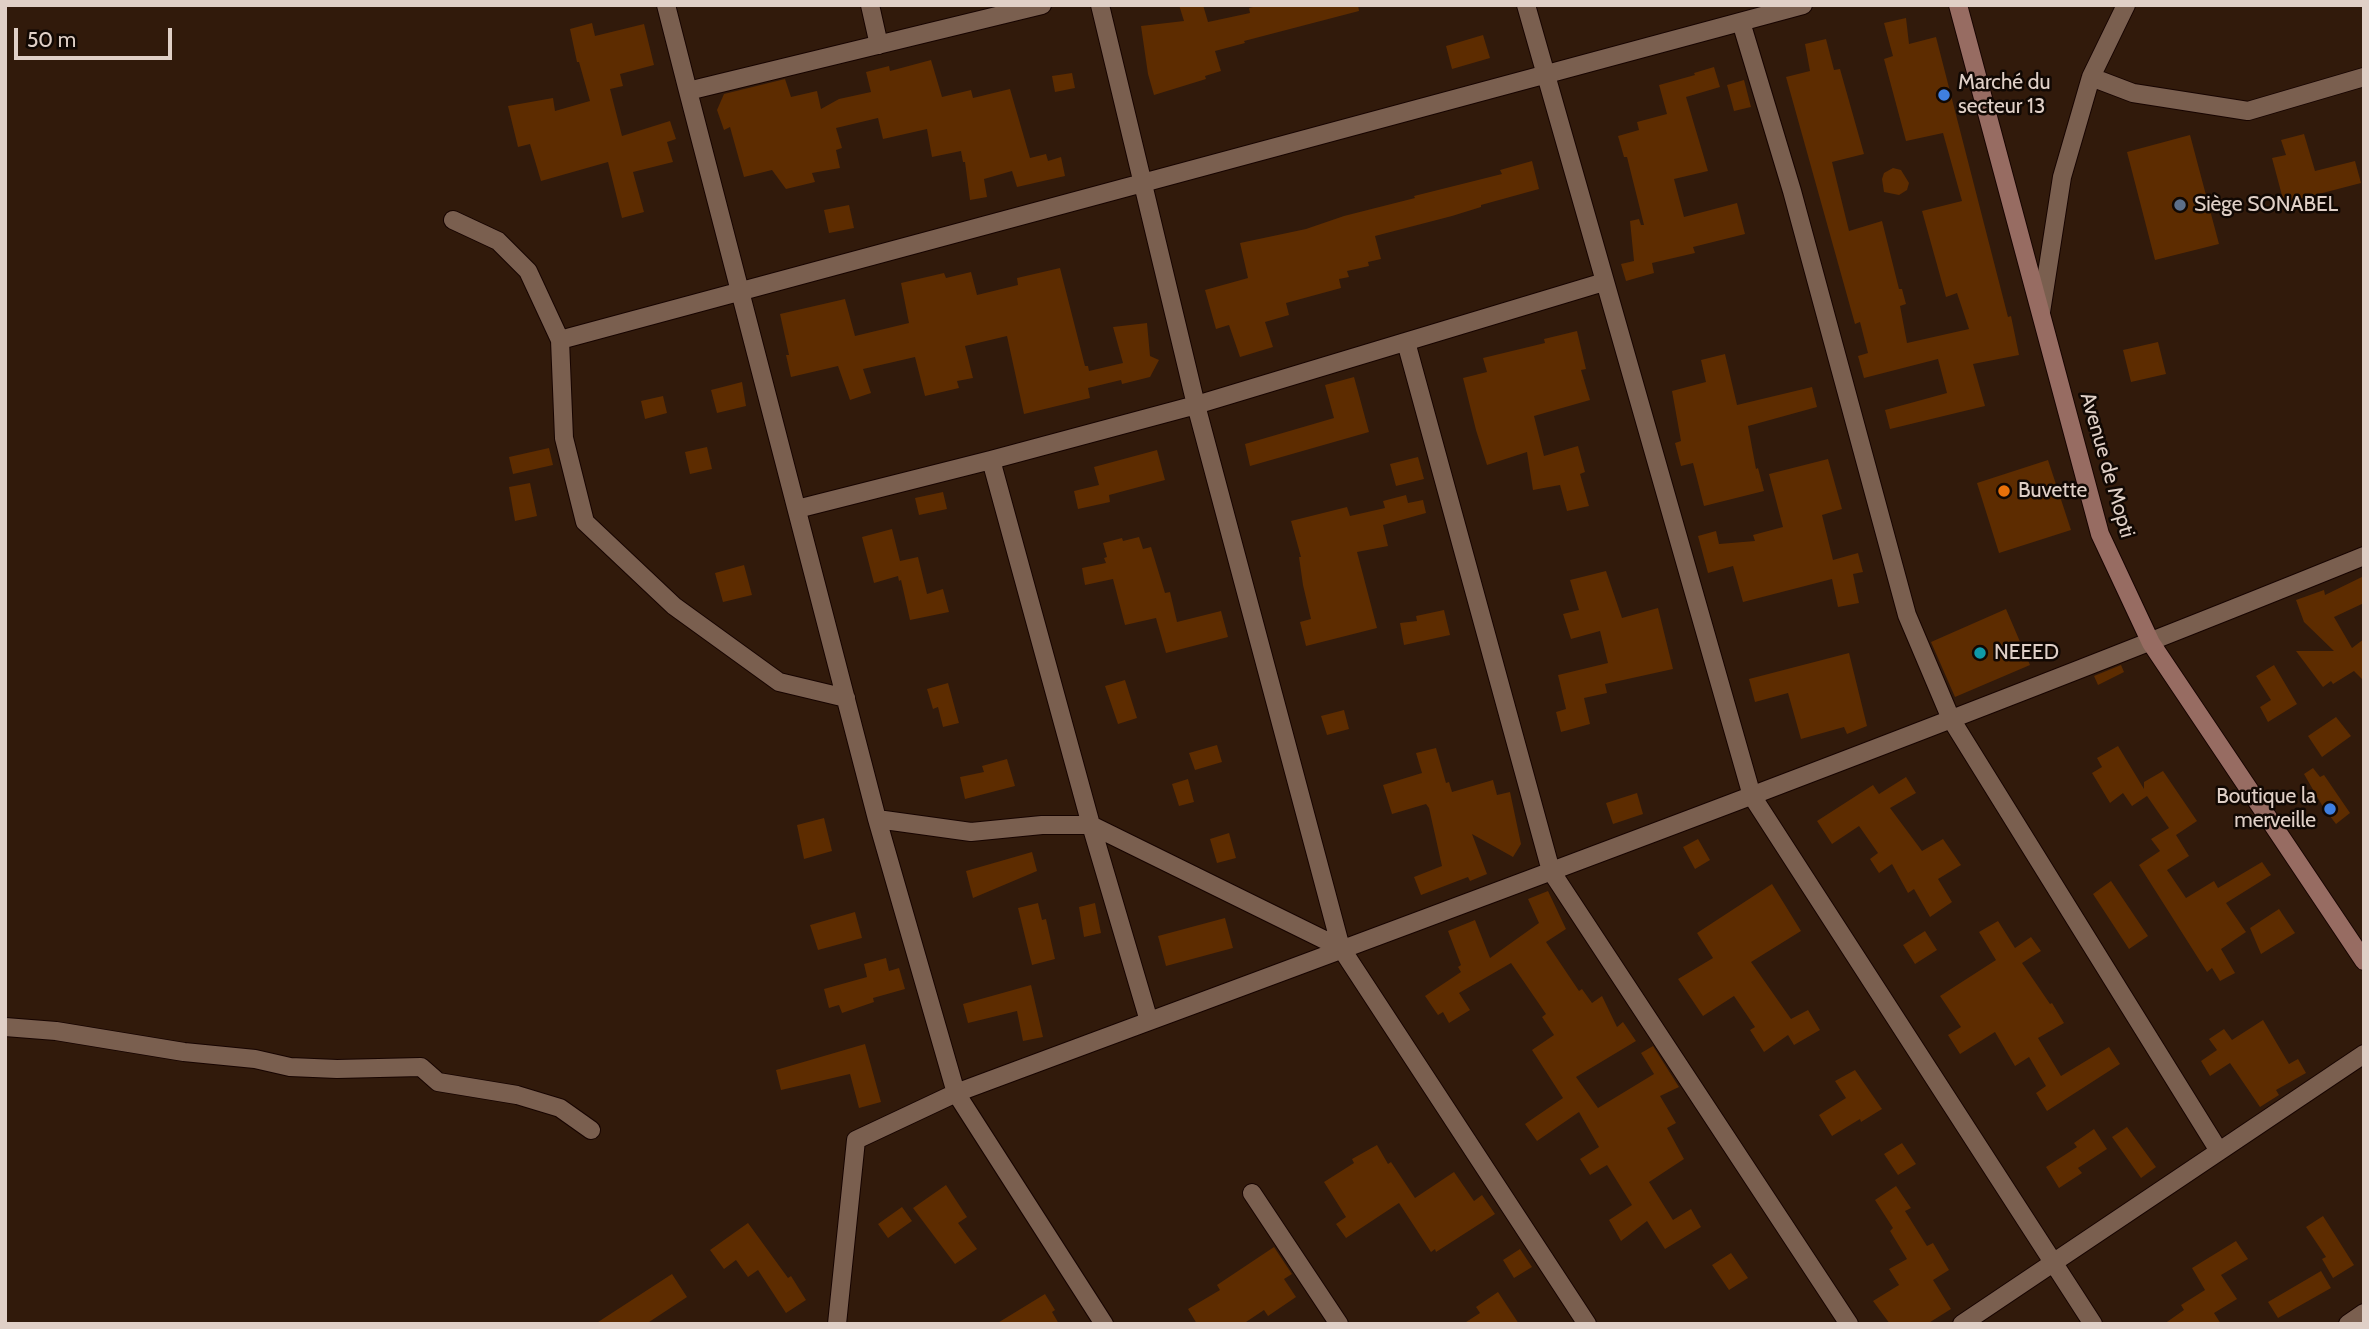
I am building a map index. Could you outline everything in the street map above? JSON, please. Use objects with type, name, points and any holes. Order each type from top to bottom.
[{"type":"street","points":[[666,5],[877,819],[956,1093],[1104,1324]]},
{"type":"street","points":[[870,5],[879,45]]},
{"type":"street","points":[[688,91],[1042,5]]},
{"type":"street","points":[[1100,5],[1196,405],[1340,948],[1587,1324]]},
{"type":"street","points":[[1526,5],[1752,796],[2093,1324]]},
{"type":"street","points":[[560,340],[1803,5]]},
{"type":"street","name":"Avenue de Mopti","points":[[1958,5],[2100,534],[2151,643],[2364,961]]},
{"type":"street","points":[[2040,312],[2062,177],[2091,77],[2126,5]]},
{"type":"street","points":[[1741,22],[1792,191],[1907,615],[1951,719],[2219,1151]]},
{"type":"street","points":[[2091,77],[2133,93],[2248,111],[2364,77]]},
{"type":"street","points":[[453,220],[498,241],[528,271],[560,340],[564,439],[585,522],[674,606],[779,681],[846,698]]},
{"type":"street","points":[[797,509],[1196,405],[1604,282]]},
{"type":"street","points":[[1406,342],[1551,871],[1849,1324]]},
{"type":"street","points":[[991,460],[1091,825],[1149,1021]]},
{"type":"street","points":[[837,1324],[856,1140],[956,1093],[1752,796],[2151,643],[2364,556]]},
{"type":"street","points":[[877,819],[971,832],[1042,825],[1091,825],[1340,948]]},
{"type":"street","points":[[5,1027],[56,1031],[184,1052],[255,1059],[290,1067],[421,1067],[438,1082],[517,1095],[560,1108],[592,1130]]},
{"type":"street","points":[[1962,1324],[2364,1054]]},
{"type":"street","points":[[1252,1193],[1339,1324]]},
{"type":"street","points":[[2347,1324],[2364,1313]]},
{"type":"building","points":[[1179,5],[1203,5],[1208,22],[1250,13],[1249,8],[1261,5],[1358,5],[1359,11],[1215,51],[1221,71],[1205,76],[1206,79],[1154,95],[1141,26],[1184,21]]},
{"type":"building","points":[[1906,18],[1909,44],[1936,37],[2008,317],[2011,316],[2019,355],[1973,364],[1985,406],[1890,429],[1885,410],[1947,393],[1938,359],[1864,378],[1858,356],[1868,353],[1860,322],[1855,324],[1786,77],[1810,71],[1805,44],[1826,39],[1834,70],[1840,69],[1864,154],[1832,162],[1849,231],[1882,221],[1899,289],[1902,289],[1906,304],[1900,306],[1907,343],[1969,329],[1957,293],[1946,297],[1922,211],[1962,201],[1943,133],[1906,141],[1884,59],[1893,56],[1884,23]]},
{"type":"building","points":[[592,23],[595,36],[644,24],[654,65],[620,74],[623,86],[610,89],[622,136],[670,121],[676,139],[667,142],[673,162],[633,172],[644,212],[622,218],[608,162],[541,181],[530,144],[518,147],[508,106],[553,98],[555,111],[590,101],[570,29]]},
{"type":"building","points":[[1483,35],[1490,58],[1452,69],[1446,46]]},
{"type":"building","points":[[931,60],[942,97],[971,90],[973,98],[1010,89],[1030,158],[1046,154],[1048,161],[1061,157],[1065,176],[1017,187],[1012,171],[984,179],[987,197],[970,200],[961,151],[932,157],[927,129],[883,139],[878,118],[836,128],[842,148],[836,150],[840,168],[812,173],[815,182],[786,189],[772,170],[744,177],[730,127],[724,130],[717,110],[724,94],[785,79],[791,97],[817,91],[821,109],[839,99],[871,92],[866,72],[889,66],[890,71]]},
{"type":"building","points":[[1714,67],[1720,87],[1686,97],[1708,171],[1674,179],[1684,217],[1737,203],[1745,234],[1693,247],[1695,253],[1652,263],[1654,273],[1626,281],[1621,264],[1634,261],[1630,221],[1639,219],[1641,225],[1644,225],[1627,157],[1624,157],[1618,136],[1639,130],[1637,122],[1667,114],[1659,85]]},
{"type":"building","points":[[1072,73],[1075,88],[1055,92],[1052,76]]},
{"type":"building","points":[[1744,80],[1751,107],[1734,111],[1727,85]]},
{"type":"building","points":[[2304,134],[2315,171],[2355,161],[2361,183],[2284,203],[2272,158],[2286,155],[2281,140]]},
{"type":"building","points":[[2190,135],[2219,244],[2155,260],[2127,152]]},
{"type":"building","points":[[1532,161],[1539,189],[1375,236],[1381,259],[1368,262],[1369,266],[1347,271],[1349,277],[1339,279],[1341,288],[1286,303],[1289,315],[1265,322],[1273,347],[1240,357],[1229,325],[1216,329],[1205,290],[1248,278],[1240,243],[1306,229],[1344,216],[1415,198],[1414,196],[1502,174],[1500,170]]},
{"type":"building","points":[[1893,168],[1901,170],[1909,183],[1907,190],[1899,195],[1884,192],[1884,173]]},
{"type":"building","points":[[849,205],[854,228],[829,233],[824,210]]},
{"type":"building","points":[[1060,268],[1085,366],[1088,366],[1089,371],[1123,363],[1113,327],[1147,323],[1150,356],[1159,360],[1150,377],[1122,384],[1121,380],[1088,388],[1090,398],[1024,414],[1007,336],[965,346],[973,378],[957,381],[959,388],[925,396],[915,357],[863,369],[871,393],[850,400],[838,366],[791,377],[780,314],[845,299],[855,336],[909,323],[901,283],[944,273],[946,278],[971,272],[977,295],[1018,285],[1017,278]]},
{"type":"building","points":[[1577,331],[1586,369],[1581,370],[1590,400],[1534,416],[1544,456],[1578,446],[1585,472],[1580,474],[1589,506],[1567,511],[1560,485],[1533,490],[1527,452],[1487,465],[1463,378],[1487,372],[1483,358],[1545,343],[1544,339]]},
{"type":"building","points":[[2158,342],[2166,374],[2131,382],[2123,350]]},
{"type":"building","points":[[1725,354],[1737,405],[1812,387],[1817,407],[1748,426],[1756,469],[1758,468],[1764,491],[1704,506],[1693,463],[1681,466],[1675,443],[1681,441],[1672,391],[1706,382],[1701,360]]},
{"type":"building","points":[[1354,377],[1369,432],[1250,466],[1245,444],[1334,418],[1325,385]]},
{"type":"building","points":[[742,382],[746,406],[717,413],[711,390]]},
{"type":"building","points":[[663,396],[667,413],[645,419],[641,401]]},
{"type":"building","points":[[707,447],[712,469],[690,474],[685,452]]},
{"type":"building","points":[[549,448],[553,465],[513,474],[509,457]]},
{"type":"building","points":[[1157,450],[1165,480],[1109,495],[1110,502],[1078,509],[1074,491],[1099,485],[1094,467]]},
{"type":"building","points":[[1418,457],[1424,479],[1396,486],[1390,464]]},
{"type":"building","points":[[1828,459],[1842,509],[1822,515],[1833,560],[1858,553],[1863,572],[1853,574],[1859,603],[1838,607],[1832,579],[1743,602],[1733,566],[1708,573],[1698,536],[1716,531],[1719,544],[1755,541],[1753,535],[1783,527],[1769,474]]},
{"type":"building","points":[[2048,460],[2071,530],[1999,553],[1977,483]]},
{"type":"building","points":[[530,483],[537,516],[515,521],[509,487]]},
{"type":"building","points":[[943,492],[947,509],[919,515],[915,498]]},
{"type":"building","points":[[1406,495],[1408,503],[1423,500],[1426,513],[1383,525],[1388,546],[1357,552],[1377,628],[1306,646],[1300,622],[1311,619],[1303,585],[1301,557],[1291,521],[1347,507],[1350,516],[1385,508],[1383,501]]},
{"type":"building","points":[[892,529],[900,561],[918,557],[927,594],[943,589],[949,612],[910,620],[898,576],[874,583],[862,537]]},
{"type":"building","points":[[1139,537],[1143,549],[1151,547],[1165,593],[1170,592],[1177,622],[1221,611],[1228,637],[1166,653],[1156,618],[1125,625],[1113,579],[1085,585],[1082,568],[1106,563],[1103,543]]},
{"type":"building","points":[[744,565],[752,595],[723,602],[715,573]]},
{"type":"building","points":[[1606,571],[1622,618],[1658,608],[1673,669],[1605,684],[1607,693],[1584,698],[1590,724],[1561,732],[1556,712],[1566,709],[1558,675],[1608,663],[1600,631],[1571,639],[1563,614],[1579,610],[1570,580]]},
{"type":"building","points":[[2364,576],[2364,603],[2334,617],[2352,648],[2364,639],[2364,681],[2354,671],[2323,687],[2296,651],[2334,651],[2304,622],[2296,600],[2324,590],[2325,595]]},
{"type":"building","name":"NEEED","points":[[2006,609],[2030,665],[1955,697],[1931,642]]},
{"type":"building","points":[[1444,610],[1450,635],[1404,645],[1400,623],[1417,621],[1416,616]]},
{"type":"building","points":[[1849,653],[1867,726],[1847,734],[1844,727],[1801,739],[1788,693],[1755,702],[1749,679]]},
{"type":"building","points":[[2121,665],[2124,672],[2098,685],[2094,676]]},
{"type":"building","points":[[2274,665],[2297,704],[2268,722],[2260,707],[2271,700],[2256,676]]},
{"type":"building","points":[[1125,680],[1137,718],[1118,724],[1105,686]]},
{"type":"building","points":[[948,683],[959,723],[943,727],[938,707],[933,709],[927,689]]},
{"type":"building","points":[[1344,710],[1349,729],[1327,735],[1321,716]]},
{"type":"building","points":[[2336,717],[2351,736],[2322,757],[2308,736]]},
{"type":"building","points":[[1217,745],[1222,762],[1195,770],[1189,753]]},
{"type":"building","points":[[2118,746],[2144,789],[2144,782],[2163,771],[2197,821],[2176,835],[2189,856],[2167,870],[2186,898],[2214,881],[2218,888],[2262,862],[2271,875],[2226,903],[2246,932],[2221,949],[2235,973],[2220,981],[2212,968],[2207,972],[2139,865],[2160,851],[2151,839],[2169,828],[2147,796],[2132,806],[2123,793],[2110,803],[2092,773],[2102,767],[2097,758]]},
{"type":"building","points":[[1436,748],[1446,783],[1449,782],[1452,792],[1493,780],[1497,795],[1510,792],[1521,844],[1513,857],[1472,834],[1487,874],[1470,881],[1468,877],[1421,895],[1414,877],[1442,866],[1429,808],[1426,804],[1392,814],[1383,785],[1422,773],[1416,753]]},
{"type":"building","points":[[1007,759],[1015,786],[965,799],[960,777],[984,772],[982,766]]},
{"type":"building","points":[[2313,768],[2320,777],[2324,775],[2350,813],[2336,824],[2304,774]]},
{"type":"building","points":[[1906,777],[1916,793],[1890,808],[1922,851],[1943,839],[1961,865],[1938,879],[1952,902],[1930,917],[1914,889],[1908,893],[1892,864],[1879,873],[1870,859],[1878,853],[1859,826],[1832,844],[1817,821],[1873,785],[1879,794]]},
{"type":"building","points":[[1188,779],[1194,802],[1179,806],[1172,784]]},
{"type":"building","points":[[1637,793],[1643,814],[1613,824],[1606,803]]},
{"type":"building","points":[[824,818],[832,851],[804,859],[797,825]]},
{"type":"building","points":[[1229,833],[1236,858],[1217,863],[1210,839]]},
{"type":"building","points":[[1698,839],[1710,860],[1695,869],[1683,847]]},
{"type":"building","points":[[1032,852],[1037,871],[973,898],[966,871]]},
{"type":"building","points":[[2111,881],[2148,936],[2129,949],[2093,894]]},
{"type":"building","points":[[1772,884],[1801,931],[1751,962],[1791,1019],[1808,1010],[1820,1030],[1794,1045],[1788,1035],[1764,1052],[1750,1030],[1755,1027],[1734,996],[1703,1016],[1678,979],[1713,958],[1697,933]]},
{"type":"building","points":[[1548,891],[1566,929],[1546,942],[1579,991],[1582,989],[1592,1003],[1602,996],[1617,1027],[1623,1022],[1636,1041],[1576,1077],[1598,1108],[1654,1074],[1641,1053],[1653,1046],[1679,1087],[1660,1096],[1676,1123],[1667,1128],[1684,1159],[1649,1182],[1673,1220],[1691,1209],[1701,1227],[1665,1249],[1647,1221],[1621,1241],[1609,1220],[1632,1205],[1607,1165],[1590,1175],[1580,1159],[1599,1147],[1579,1112],[1537,1141],[1525,1124],[1563,1098],[1532,1050],[1554,1035],[1542,1017],[1546,1014],[1511,963],[1459,993],[1470,1010],[1449,1023],[1443,1012],[1438,1015],[1425,996],[1461,972],[1458,967],[1461,965],[1448,931],[1475,920],[1490,958],[1539,923],[1528,899]]},
{"type":"building","points":[[1038,903],[1042,920],[1046,919],[1055,959],[1032,965],[1018,908]]},
{"type":"building","points":[[1095,903],[1101,933],[1084,937],[1079,907]]},
{"type":"building","points":[[2279,909],[2295,933],[2261,954],[2250,928]]},
{"type":"building","points":[[855,912],[862,938],[818,950],[810,925]]},
{"type":"building","points":[[1225,918],[1233,948],[1166,966],[1158,936]]},
{"type":"building","points":[[1998,921],[2015,948],[2031,937],[2041,951],[2022,963],[2064,1023],[2038,1038],[2061,1076],[2109,1047],[2120,1064],[2047,1111],[2036,1093],[2046,1086],[2029,1057],[2015,1066],[1995,1032],[1960,1054],[1948,1035],[1961,1027],[1940,996],[1996,960],[1979,932]]},
{"type":"building","points":[[1925,931],[1937,950],[1915,964],[1903,945]]},
{"type":"building","points":[[886,958],[889,971],[899,968],[905,989],[873,998],[874,1002],[842,1013],[839,1005],[829,1008],[824,989],[867,977],[864,964]]},
{"type":"building","points":[[1031,985],[1043,1037],[1023,1041],[1017,1011],[968,1023],[963,1004]]},
{"type":"building","points":[[2263,1020],[2289,1064],[2298,1059],[2306,1073],[2276,1090],[2279,1095],[2260,1107],[2230,1063],[2210,1076],[2201,1061],[2217,1050],[2209,1039],[2224,1029],[2232,1040]]},
{"type":"building","points":[[865,1044],[881,1102],[859,1108],[850,1074],[781,1090],[776,1070]]},
{"type":"building","points":[[1855,1070],[1882,1109],[1832,1136],[1819,1115],[1846,1098],[1835,1081]]},
{"type":"building","points":[[2127,1127],[2156,1167],[2141,1178],[2112,1137]]},
{"type":"building","points":[[2094,1129],[2107,1149],[2078,1168],[2082,1173],[2059,1188],[2046,1167],[2077,1147],[2074,1143]]},
{"type":"building","points":[[1902,1143],[1916,1164],[1898,1175],[1884,1154]]},
{"type":"building","points":[[1377,1145],[1388,1164],[1391,1162],[1415,1198],[1454,1172],[1474,1201],[1482,1195],[1495,1214],[1436,1252],[1435,1249],[1431,1252],[1399,1203],[1346,1238],[1336,1224],[1346,1217],[1324,1182],[1354,1163],[1352,1159]]},
{"type":"building","points":[[946,1185],[967,1217],[958,1223],[977,1249],[955,1264],[913,1208]]},
{"type":"building","points":[[1896,1186],[1911,1208],[1905,1211],[1927,1246],[1933,1243],[1949,1270],[1933,1280],[1951,1309],[1927,1324],[1890,1324],[1873,1301],[1899,1285],[1889,1269],[1907,1259],[1890,1231],[1893,1228],[1875,1200]]},
{"type":"building","points":[[902,1207],[912,1221],[888,1238],[878,1224]]},
{"type":"building","points":[[2323,1216],[2354,1265],[2333,1278],[2322,1259],[2326,1257],[2306,1227]]},
{"type":"building","points":[[748,1223],[788,1278],[791,1276],[806,1300],[786,1313],[758,1270],[748,1277],[736,1260],[724,1269],[710,1250]]},
{"type":"building","points":[[2236,1241],[2248,1259],[2221,1275],[2237,1299],[2214,1313],[2221,1324],[2164,1324],[2184,1310],[2181,1305],[2205,1290],[2192,1268]]},
{"type":"building","points":[[1274,1247],[1292,1274],[1284,1279],[1296,1297],[1268,1316],[1264,1310],[1243,1324],[1197,1324],[1188,1309],[1220,1290],[1217,1285]]},
{"type":"building","points":[[1520,1249],[1532,1267],[1514,1278],[1503,1260]]},
{"type":"building","points":[[1731,1253],[1748,1278],[1729,1290],[1712,1265]]},
{"type":"building","points":[[2321,1271],[2331,1288],[2278,1318],[2268,1302]]},
{"type":"building","points":[[672,1274],[687,1297],[646,1324],[595,1324]]},
{"type":"building","points":[[1498,1292],[1519,1324],[1463,1324],[1480,1313],[1476,1307]]},
{"type":"building","points":[[1045,1294],[1055,1310],[1052,1312],[1059,1324],[996,1324]]},
{"type":"place","name":"Marché du secteur 13","points":[[1944,95]]},
{"type":"place","name":"Siège SONABEL","points":[[2180,205]]},
{"type":"place","name":"Buvette","points":[[2004,491]]},
{"type":"place","name":"NEEED","points":[[1980,653]]},
{"type":"place","name":"Boutique la merveille","points":[[2330,809]]}]
